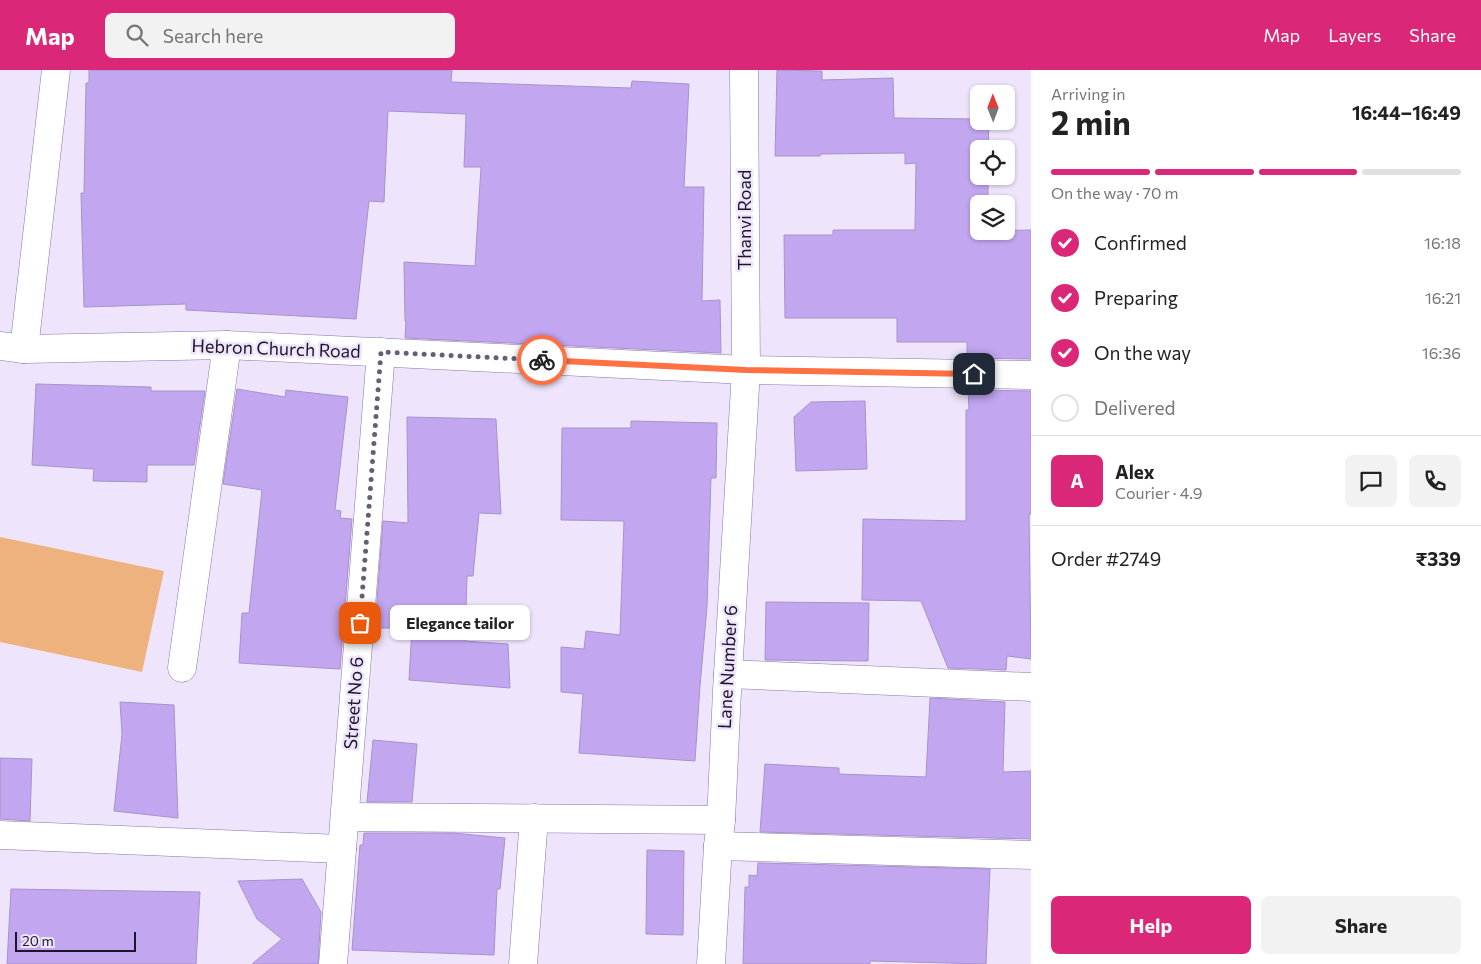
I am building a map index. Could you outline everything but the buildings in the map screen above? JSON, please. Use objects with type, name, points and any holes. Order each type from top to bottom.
[{"type":"street","points":[[12,348],[56,70]]},
{"type":"street","name":"Thanvi Road","points":[[744,70],[746,370]]},
{"type":"street","points":[[182,668],[227,345]]},
{"type":"street","name":"Hebron Church Road","points":[[12,348],[227,345],[746,370],[1031,375]]},
{"type":"street","name":"Street No 6","points":[[333,964],[381,352]]},
{"type":"street","name":"Lane Number 6","points":[[711,964],[746,370]]},
{"type":"street","points":[[728,674],[1031,687]]},
{"type":"street","points":[[346,817],[534,818],[1031,855]]},
{"type":"street","points":[[523,964],[534,818]]},
{"type":"street","points":[[0,835],[342,849]]},
{"type":"shaded area","points":[[0,537],[164,571],[142,672],[0,642]]},
{"type":"way so far","points":[[360,623],[381,352],[542,360]]},
{"type":"place","name":"Elegance tailor","points":[[360,623]]},
{"type":"route","points":[[542,360],[746,370],[974,374]]}]
